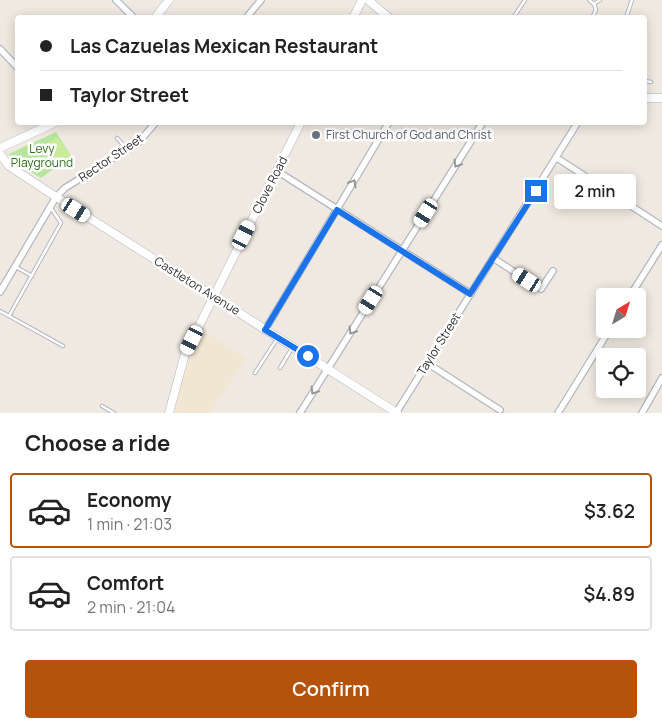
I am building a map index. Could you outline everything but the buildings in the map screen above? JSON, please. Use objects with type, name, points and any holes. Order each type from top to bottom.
[{"type":"street","points":[[116,0],[131,15]]},
{"type":"street","points":[[157,15],[169,0]]},
{"type":"street","points":[[248,15],[261,0]]},
{"type":"street","points":[[354,15],[362,0]]},
{"type":"street","points":[[368,0],[386,15]]},
{"type":"street","points":[[1,52],[15,65]]},
{"type":"street","points":[[647,98],[662,98]]},
{"type":"street","points":[[0,148],[50,125]]},
{"type":"street","name":"Rector Street","points":[[0,292],[56,196],[65,188],[142,140],[154,125]]},
{"type":"street","name":"Clove Road","points":[[168,413],[183,358],[299,125]]},
{"type":"street","points":[[265,330],[388,125]]},
{"type":"street","points":[[300,413],[481,125]]},
{"type":"street","name":"Taylor Street","points":[[396,413],[576,125]]},
{"type":"street","name":"Castleton Avenue","points":[[0,154],[9,166],[396,413]]},
{"type":"street","points":[[557,158],[662,226]]},
{"type":"street","points":[[276,171],[470,294]]},
{"type":"street","points":[[635,288],[662,245]]},
{"type":"street","points":[[493,258],[541,289],[553,271]]},
{"type":"street","points":[[558,413],[604,338]]},
{"type":"street","points":[[427,363],[500,410]]},
{"type":"street","points":[[642,413],[662,378]]},
{"type":"lane","points":[[515,15],[526,0]]},
{"type":"lane","points":[[589,0],[594,4],[596,10],[594,15]]},
{"type":"lane","points":[[594,4],[600,0]]},
{"type":"lane","points":[[627,15],[632,0]]},
{"type":"lane","points":[[647,81],[651,82]]},
{"type":"lane","points":[[117,138],[127,150]]},
{"type":"lane","points":[[9,316],[61,223],[55,212],[49,208]]},
{"type":"lane","points":[[15,266],[32,276]]},
{"type":"lane","points":[[0,311],[63,346]]},
{"type":"lane","points":[[255,373],[278,338]]},
{"type":"lane","points":[[280,368],[293,347]]},
{"type":"lane","points":[[102,406],[114,413]]},
{"type":"shaded area","points":[[204,331],[246,359],[209,413],[179,413],[175,410],[185,367]]},
{"type":"green space","name":"Levy Playground","points":[[56,132],[71,156],[41,178],[12,160],[9,154]]},
{"type":"green space","points":[[57,137],[70,155],[58,163],[46,144]]},
{"type":"place","name":"First Church of God and Christ","points":[[316,135]]},
{"type":"route","points":[[308,356],[265,330],[337,210],[470,294],[536,191]]}]
